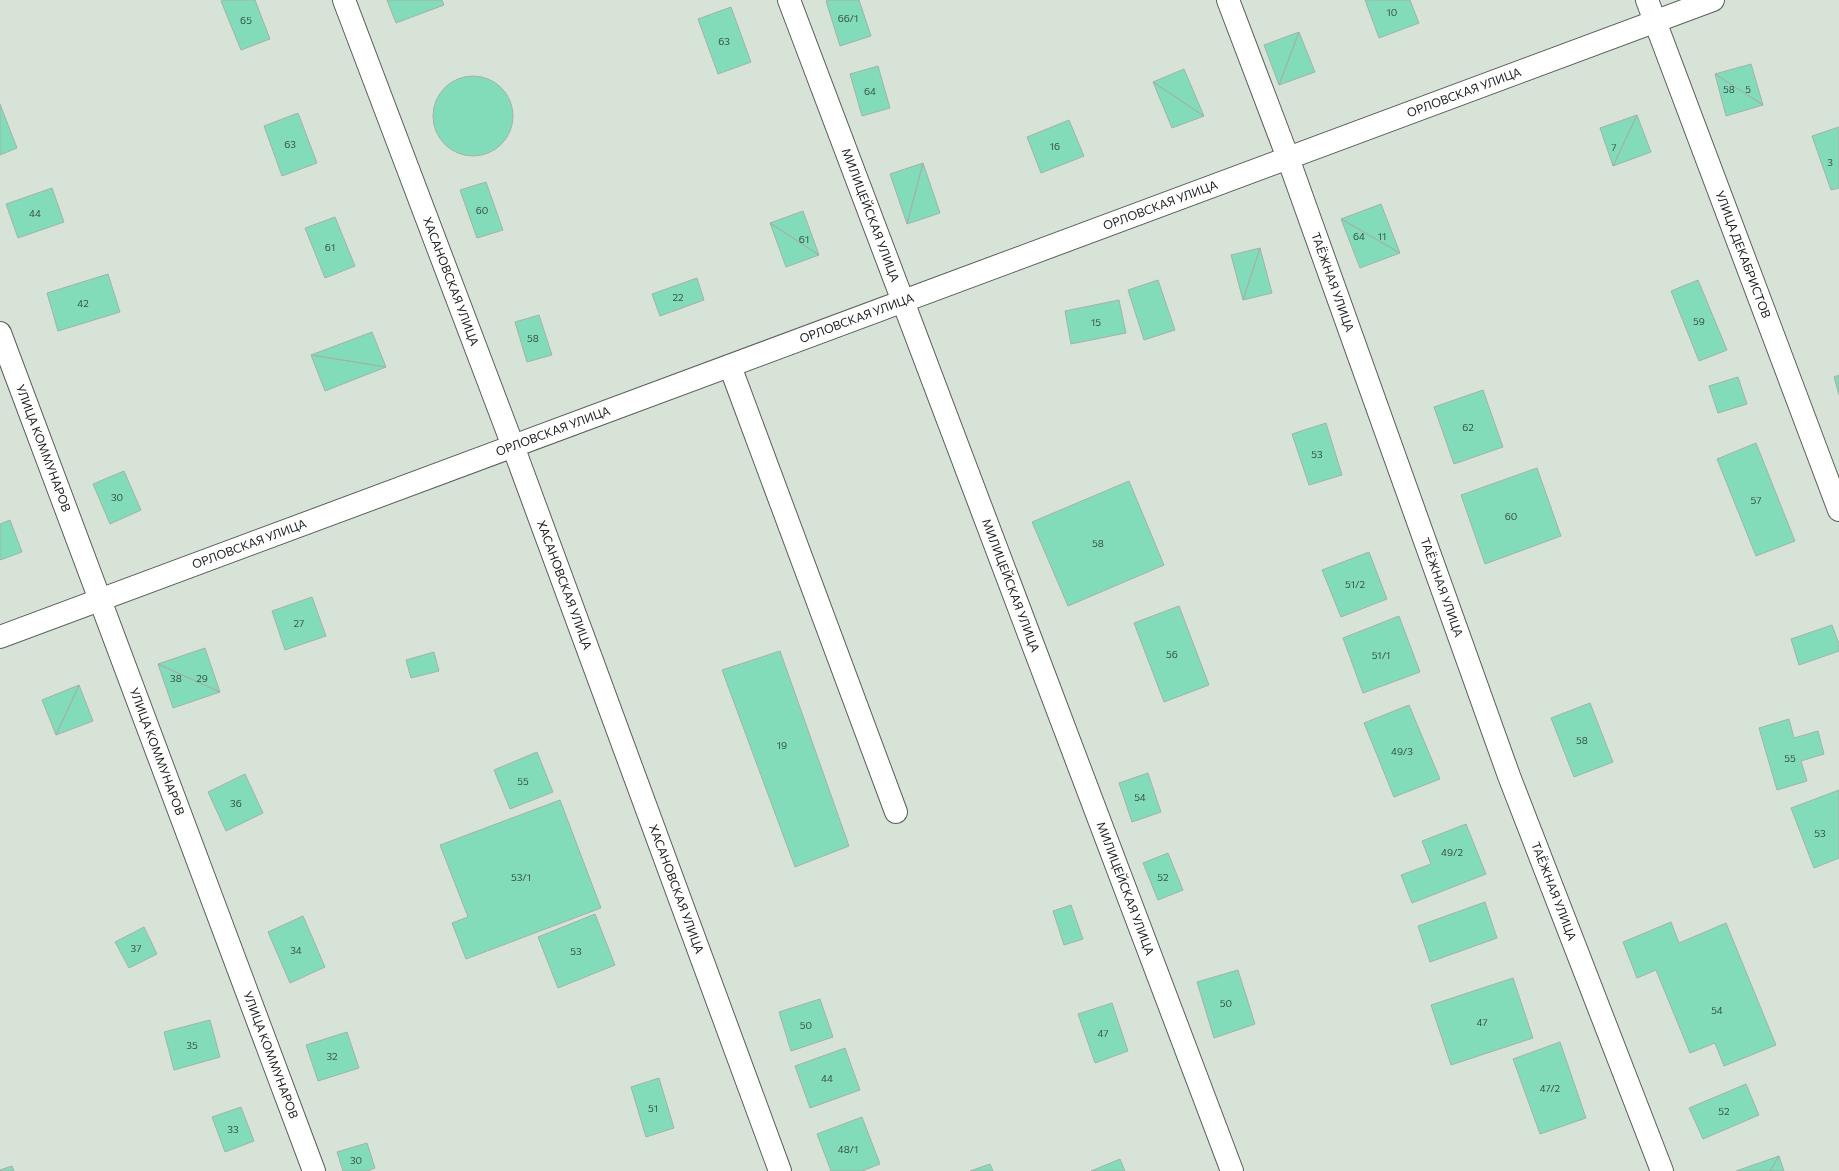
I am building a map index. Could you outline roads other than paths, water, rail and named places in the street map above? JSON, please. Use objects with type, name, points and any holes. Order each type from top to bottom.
[{"type":"main road","name":"ХАСАНОВСКАЯ УЛИЦА","points":[[344,0],[513,446],[780,1171]]},
{"type":"main road","name":"МИЛИЦЕЙСКАЯ УЛИЦА","points":[[789,0],[1232,1171]]},
{"type":"main road","name":"ТАЁЖНАЯ УЛИЦА","points":[[1228,0],[1288,158],[1509,776],[1662,1171]]},
{"type":"main road","name":"УЛИЦА ДЕКАБРИСТОВ","points":[[1647,0],[1839,510]]},
{"type":"main road","name":"ОРЛОВСКАЯ УЛИЦА","points":[[0,637],[1713,0]]},
{"type":"main road","name":"УЛИЦА КОММУНАРОВ","points":[[0,333],[314,1171]]},
{"type":"main road","points":[[730,366],[896,812]]}]
